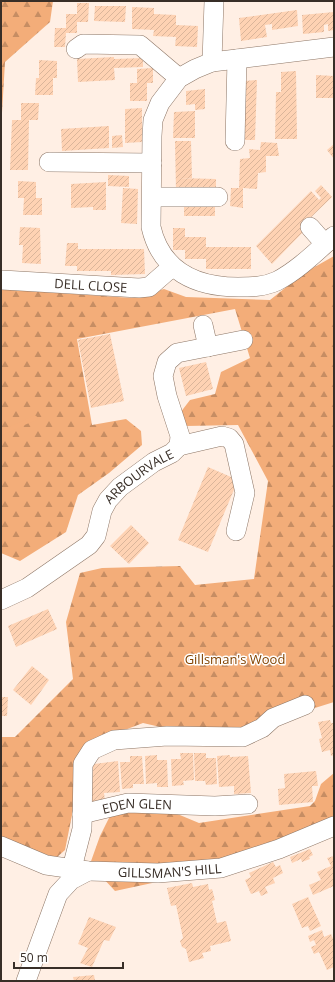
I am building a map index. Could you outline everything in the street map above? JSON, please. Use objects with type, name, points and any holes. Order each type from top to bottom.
[{"type":"street","points":[[212,62],[214,1]]},
{"type":"street","points":[[76,49],[83,44],[140,45],[180,78]]},
{"type":"street","points":[[310,227],[329,240],[292,272],[275,282],[258,287],[220,287],[192,280],[172,267],[161,251],[153,235],[151,227],[154,120],[160,103],[180,78],[195,69],[212,62],[334,47]]},
{"type":"street","points":[[235,141],[237,59]]},
{"type":"street","points":[[50,162],[152,163]]},
{"type":"street","points":[[152,197],[218,198]]},
{"type":"street","name":"DELL CLOSE","points":[[2,280],[139,288],[149,287],[172,267]]},
{"type":"street","points":[[203,325],[208,348]]},
{"type":"street","name":"ARBOURVALE","points":[[1,600],[28,588],[88,545],[96,536],[102,511],[108,500],[120,487],[154,462],[172,453],[179,446],[180,436],[167,396],[163,376],[167,362],[177,353],[243,340]]},
{"type":"street","points":[[179,446],[222,436],[229,438],[234,444],[245,493],[236,531]]},
{"type":"street","points":[[26,981],[58,894],[80,870],[82,829],[82,764],[92,750],[114,740],[167,736],[243,736],[262,728],[273,718],[305,705]]},
{"type":"street","name":"EDEN GLEN","points":[[82,814],[128,803],[215,806],[248,804]]},
{"type":"street","name":"GILLSMAN'S HILL","points":[[1,846],[46,865],[80,870],[158,873],[221,868],[279,849],[334,826]]},
{"type":"street","points":[[46,865],[55,880],[58,894]]},
{"type":"green space","points":[[1,1],[53,1],[50,22],[5,62],[1,130]]},
{"type":"green space","name":"Gillsman's Wood","points":[[334,256],[334,702],[299,713],[255,736],[199,736],[143,723],[93,742],[76,795],[65,850],[56,858],[1,838],[1,737],[15,737],[73,679],[66,622],[80,573],[102,568],[180,566],[195,585],[254,579],[268,481],[238,425],[186,426],[180,413],[190,400],[215,394],[221,372],[250,358],[235,309],[77,339],[92,425],[126,419],[141,431],[142,445],[109,473],[78,495],[66,532],[20,561],[1,553],[1,289],[132,298],[164,289],[186,297],[270,300],[304,273]]},
{"type":"green space","points":[[334,773],[334,831],[208,871],[115,891],[90,864],[100,836],[112,812],[175,813],[199,823],[310,806],[315,801],[321,784]]},
{"type":"building","points":[[77,3],[89,3],[88,22],[77,22],[77,33],[66,33],[65,47],[54,47],[55,28],[66,28],[66,14],[77,14]]},
{"type":"building","points":[[95,6],[126,6],[125,22],[94,21]]},
{"type":"building","points":[[132,7],[154,8],[154,14],[176,15],[176,25],[198,26],[197,47],[175,46],[176,37],[153,36],[154,30],[132,29]]},
{"type":"building","points":[[297,10],[298,26],[272,30],[272,24],[265,25],[267,37],[241,41],[239,18]]},
{"type":"building","points":[[334,12],[334,30],[328,31],[328,24],[324,25],[324,32],[303,34],[302,15]]},
{"type":"building","points":[[114,57],[114,59],[143,58],[143,67],[114,68],[115,80],[78,82],[77,59]]},
{"type":"building","points":[[39,60],[57,61],[57,78],[53,78],[53,95],[35,95],[36,78],[39,78]]},
{"type":"building","points":[[153,68],[153,83],[147,83],[147,101],[130,101],[130,83],[137,83],[137,69]]},
{"type":"building","points":[[296,71],[297,139],[275,139],[276,92],[281,92],[281,72]]},
{"type":"building","points":[[316,75],[334,76],[334,98],[316,98]]},
{"type":"building","points":[[257,80],[255,140],[242,140],[244,81]]},
{"type":"building","points":[[205,89],[205,109],[195,110],[195,104],[186,105],[186,91]]},
{"type":"building","points":[[21,103],[39,103],[38,120],[29,120],[28,170],[10,170],[12,120],[21,120]]},
{"type":"building","points":[[142,108],[142,142],[125,143],[125,109]]},
{"type":"building","points":[[195,111],[195,138],[173,138],[174,112]]},
{"type":"building","points":[[109,126],[109,148],[62,151],[61,129]]},
{"type":"building","points":[[122,135],[123,147],[112,148],[112,136]]},
{"type":"building","points":[[175,141],[191,141],[192,178],[179,178],[216,179],[216,192],[176,192]]},
{"type":"building","points":[[261,142],[277,143],[279,156],[266,156],[266,172],[258,173],[257,189],[243,188],[243,208],[230,206],[231,188],[239,188],[240,159],[250,158],[249,149],[260,150]]},
{"type":"building","points":[[334,144],[334,159],[327,150]]},
{"type":"building","points":[[108,175],[129,176],[129,187],[108,186]]},
{"type":"building","points":[[18,181],[36,182],[36,198],[42,198],[42,215],[23,215],[24,198],[18,198]]},
{"type":"building","points":[[106,182],[106,210],[93,210],[93,207],[71,208],[71,184]]},
{"type":"building","points":[[321,185],[332,197],[302,226],[305,230],[272,264],[256,246],[311,191],[319,200],[321,198],[315,191]]},
{"type":"building","points":[[123,188],[138,189],[137,224],[121,223]]},
{"type":"building","points":[[184,203],[215,203],[215,216],[184,216]]},
{"type":"building","points":[[20,227],[40,228],[41,264],[22,263],[23,245],[19,245]]},
{"type":"building","points":[[173,228],[185,228],[185,237],[206,237],[206,247],[251,247],[251,269],[206,269],[206,259],[185,259],[185,250],[173,250]]},
{"type":"building","points":[[67,243],[78,243],[78,249],[144,249],[145,274],[111,275],[111,271],[77,271],[77,266],[65,266]]},
{"type":"building","points":[[110,334],[124,401],[91,408],[78,340]]},
{"type":"building","points":[[206,362],[213,389],[186,396],[179,368]]},
{"type":"building","points":[[208,467],[238,480],[208,552],[178,540]]},
{"type":"building","points":[[131,525],[149,543],[129,564],[110,546]]},
{"type":"building","points":[[48,609],[57,629],[16,647],[8,626]]},
{"type":"building","points":[[32,666],[49,680],[31,705],[13,690]]},
{"type":"building","points":[[1,697],[8,697],[7,716],[1,716]]},
{"type":"building","points":[[330,720],[331,723],[334,723],[334,755],[331,756],[330,750],[322,752],[319,739],[322,738],[318,722]]},
{"type":"building","points":[[180,753],[193,753],[194,780],[183,781],[184,785],[172,786],[171,759],[181,759]]},
{"type":"building","points":[[194,753],[206,753],[206,758],[216,758],[217,784],[206,785],[205,781],[195,781]]},
{"type":"building","points":[[157,755],[157,760],[167,760],[168,787],[157,787],[157,783],[146,784],[145,756]]},
{"type":"building","points":[[230,755],[230,757],[248,756],[251,793],[234,794],[234,786],[219,787],[217,756]]},
{"type":"building","points":[[130,756],[142,756],[144,784],[133,784],[133,788],[122,789],[120,762],[130,762]]},
{"type":"building","points":[[118,761],[120,792],[104,793],[105,801],[89,802],[86,765]]},
{"type":"building","points":[[316,771],[318,786],[312,786],[313,802],[279,805],[278,789],[285,788],[284,774]]},
{"type":"building","points":[[310,849],[313,855],[309,857],[310,859],[302,862],[301,859],[292,863],[290,857]]},
{"type":"building","points":[[334,856],[334,886],[313,895],[309,885],[321,880],[317,872],[331,866],[327,858]]},
{"type":"building","points":[[273,862],[276,867],[280,865],[283,873],[273,878],[275,883],[265,887],[268,893],[261,896],[259,891],[251,894],[245,880],[251,877],[249,873]]},
{"type":"building","points":[[192,883],[193,887],[208,884],[209,890],[212,889],[215,900],[212,901],[217,923],[226,921],[231,941],[210,946],[211,951],[202,953],[204,958],[189,962],[186,949],[182,947],[180,941],[183,938],[176,905],[171,906],[167,888]]},
{"type":"building","points":[[308,897],[321,926],[310,931],[308,926],[302,928],[292,904]]},
{"type":"building","points":[[89,917],[116,927],[109,941],[104,940],[92,967],[80,963],[88,948],[78,944]]},
{"type":"building","points":[[322,930],[324,937],[331,934],[334,941],[334,967],[327,970],[319,952],[314,954],[311,947],[316,945],[314,940],[310,942],[308,936]]},
{"type":"building","points":[[94,975],[95,981],[74,981],[73,977]]},
{"type":"waterway","points":[[1,433],[35,418]]}]
